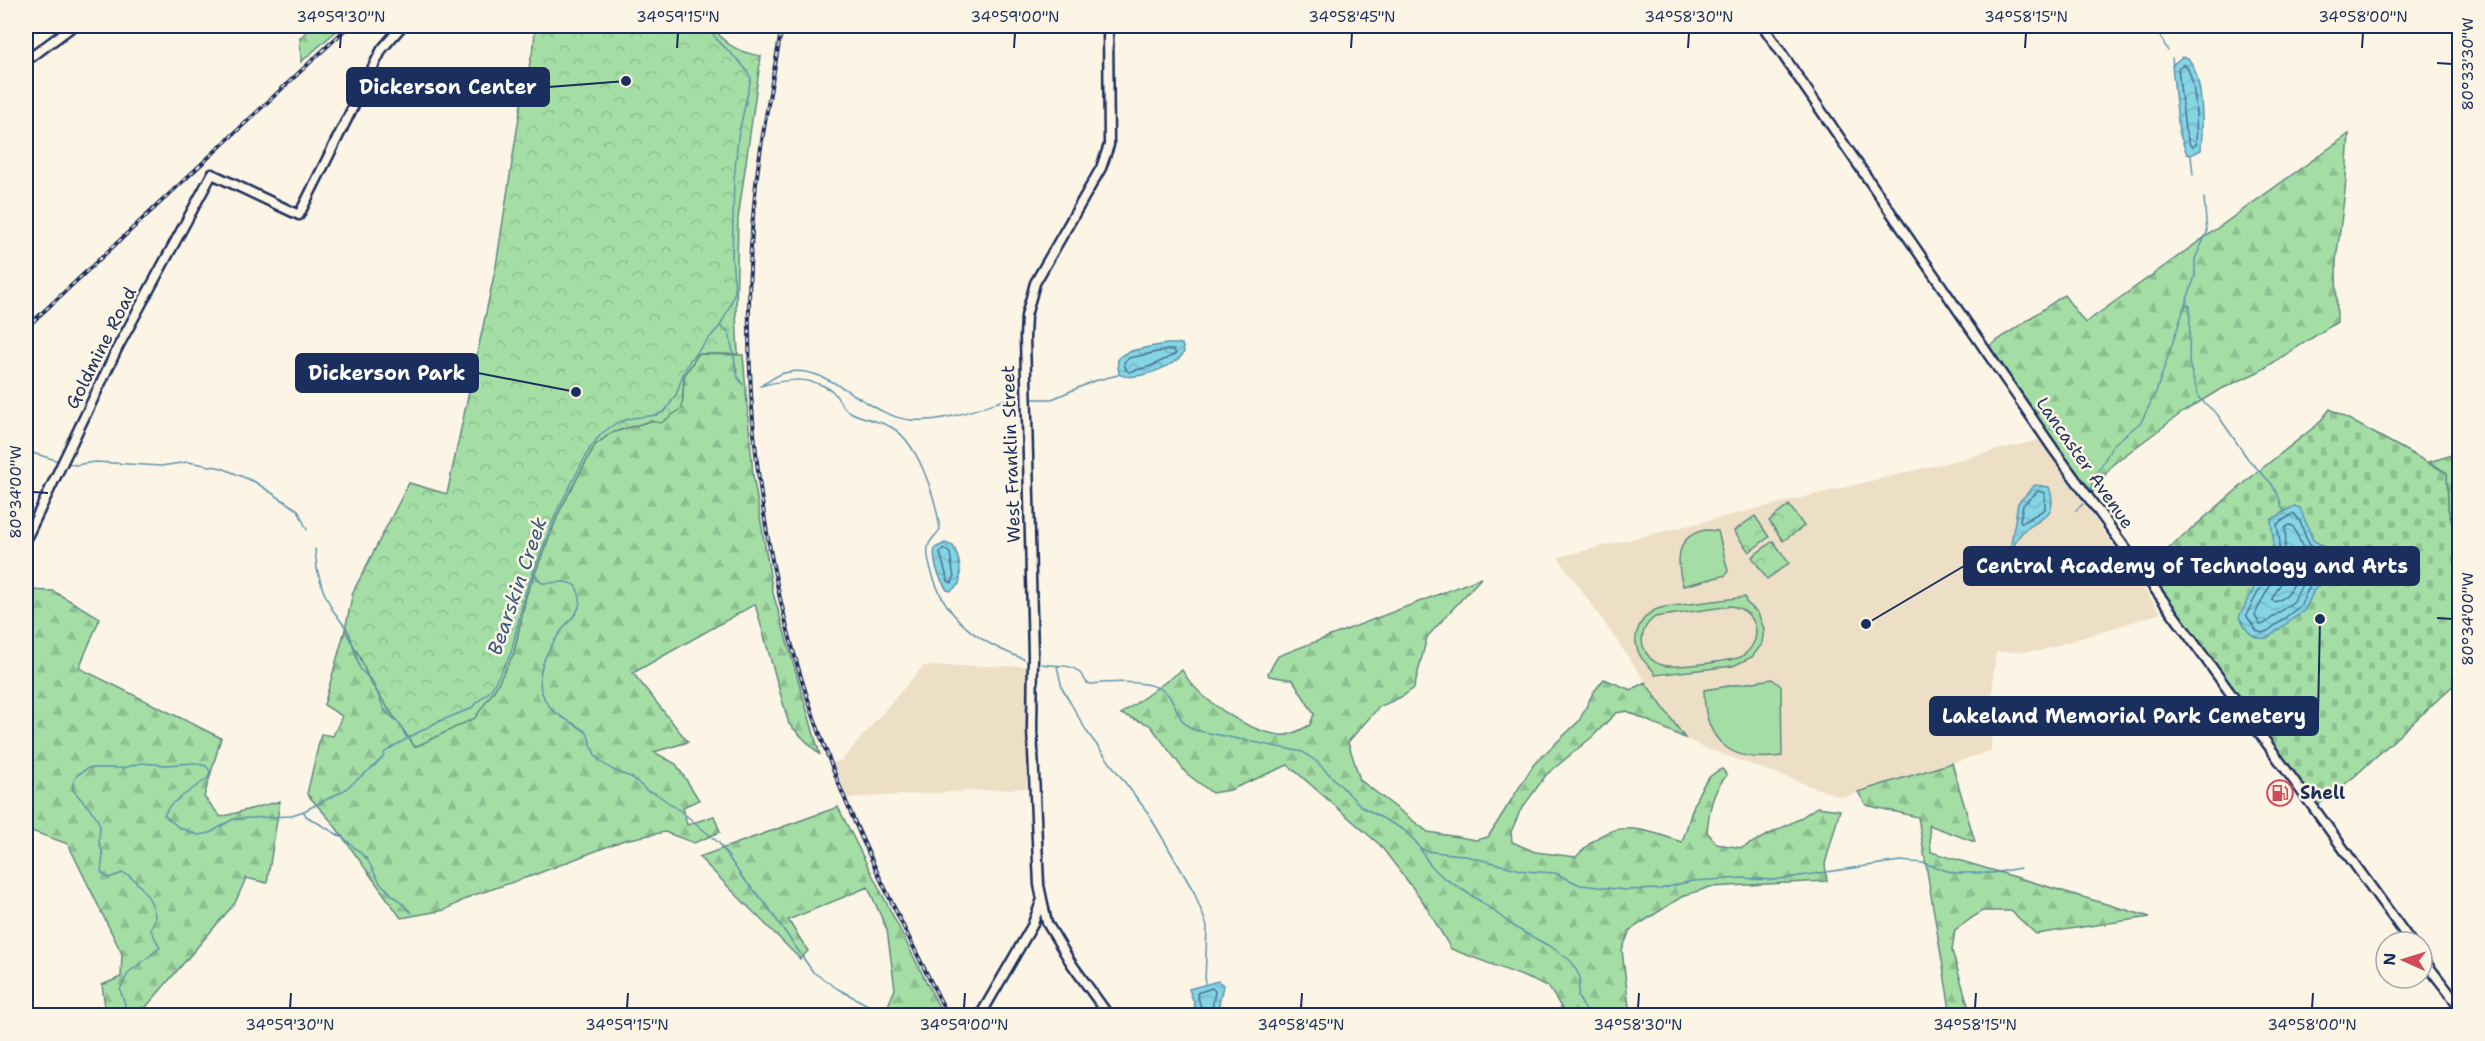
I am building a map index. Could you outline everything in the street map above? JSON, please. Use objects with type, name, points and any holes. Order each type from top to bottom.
[{"type":"main road","points":[[26,61],[73,26]]},
{"type":"main road","name":"Goldmine Road","points":[[26,539],[118,347],[212,174],[299,214],[382,49],[402,26]]},
{"type":"main road","name":"West Franklin Street","points":[[1108,26],[1109,145],[1107,154],[1046,262],[1032,292],[1026,316],[1033,656],[1032,728],[1037,866],[1047,923],[1109,1016]]},
{"type":"main road","name":"Lancaster Avenue","points":[[1763,26],[2054,450],[2402,930]]},
{"type":"main road","points":[[980,1016],[1032,926],[1042,902]]},
{"type":"main road","points":[[2434,973],[2460,1007]]},
{"type":"shaded area","points":[[2039,440],[2161,613],[2040,651],[1996,652],[1991,751],[1848,796],[1841,797],[1705,748],[1685,738],[1558,557]]},
{"type":"shaded area","points":[[923,666],[1027,666],[1027,788],[847,798],[833,762],[841,761]]},
{"type":"green space","points":[[312,26],[342,26],[301,62],[300,38]]},
{"type":"green space","points":[[532,26],[714,26],[722,38],[733,47],[761,56],[738,219],[736,313],[738,354],[698,354],[684,376],[682,408],[661,423],[650,421],[611,433],[595,445],[559,512],[526,596],[514,653],[495,689],[475,718],[415,747],[370,682],[360,657],[345,630],[353,592],[409,483],[447,494],[496,266],[522,98],[534,45],[535,27]]},
{"type":"green space","points":[[2349,134],[2345,191],[2336,261],[2337,322],[2260,371],[2219,390],[2183,412],[2112,465],[2091,495],[1988,347],[2064,295],[2085,323]]},
{"type":"green space","points":[[698,354],[743,355],[753,475],[773,593],[820,755],[789,724],[755,604],[633,673],[688,742],[654,752],[676,764],[699,800],[683,807],[687,825],[714,816],[720,832],[694,843],[665,832],[624,840],[534,875],[471,896],[445,910],[401,918],[332,822],[307,794],[321,734],[333,736],[342,716],[324,705],[345,630],[360,657],[370,682],[514,653],[526,596],[559,512],[595,445],[611,433],[682,408],[684,376]]},
{"type":"green space","points":[[2330,409],[2447,473],[2448,509],[2459,544],[2459,680],[2355,776],[2316,807],[2144,570],[2255,474],[2318,424]]},
{"type":"green space","points":[[2459,453],[2459,544],[2448,509],[2447,473],[2429,462]]},
{"type":"green space","points":[[1789,505],[1804,526],[1783,541],[1769,521]]},
{"type":"green space","points":[[1755,516],[1769,537],[1749,552],[1734,531]]},
{"type":"green space","points":[[1706,530],[1718,531],[1728,571],[1726,575],[1683,586],[1679,568],[1680,551],[1688,537]]},
{"type":"green space","points":[[1773,541],[1789,563],[1767,579],[1752,557]]},
{"type":"green space","points":[[1481,578],[1427,637],[1414,688],[1379,707],[1348,742],[1360,780],[1428,832],[1476,840],[1488,837],[1534,764],[1579,721],[1593,693],[1604,679],[1631,690],[1645,682],[1685,738],[1627,711],[1616,713],[1592,737],[1546,775],[1520,811],[1511,832],[1512,842],[1535,852],[1576,857],[1598,838],[1615,830],[1634,829],[1682,842],[1700,790],[1713,774],[1722,769],[1727,775],[1718,788],[1710,809],[1707,832],[1717,844],[1742,848],[1799,819],[1817,807],[1840,810],[1825,864],[1827,881],[1710,887],[1683,896],[1630,930],[1622,950],[1630,1015],[1566,1015],[1548,986],[1451,949],[1422,900],[1380,845],[1288,765],[1230,790],[1212,793],[1186,773],[1150,725],[1121,714],[1182,670],[1199,692],[1239,720],[1280,735],[1295,732],[1310,725],[1314,714],[1293,680],[1269,676],[1268,673],[1278,656]]},
{"type":"green space","points":[[26,590],[53,591],[100,618],[79,668],[221,738],[204,797],[221,817],[280,801],[267,883],[246,878],[235,903],[146,1007],[106,1014],[102,985],[121,977],[122,954],[68,844],[26,829]]},
{"type":"green space","points":[[1745,597],[1746,602],[1758,613],[1764,629],[1762,644],[1752,657],[1733,666],[1655,675],[1637,649],[1637,633],[1644,619],[1657,609]],"holes":[[[1731,606],[1748,614],[1756,627],[1754,643],[1741,657],[1701,664],[1668,666],[1655,662],[1644,649],[1643,633],[1655,617]]]},
{"type":"green space","points":[[1772,679],[1781,686],[1782,756],[1764,758],[1748,756],[1724,746],[1715,736],[1709,723],[1704,690]]},
{"type":"green space","points":[[1952,763],[1975,842],[1929,825],[1931,852],[2150,917],[2036,934],[2011,911],[1982,911],[1955,930],[1952,951],[1971,1015],[1951,1015],[1918,817],[1866,805],[1858,792]]},
{"type":"green space","points":[[838,807],[943,1015],[884,1015],[895,989],[887,930],[868,887],[788,920],[808,951],[800,959],[699,857]]},
{"type":"water","points":[[2182,57],[2188,58],[2193,67],[2200,90],[2201,150],[2191,155],[2187,154],[2179,132],[2172,65]]},
{"type":"water","points":[[1166,344],[1182,344],[1184,352],[1173,363],[1144,375],[1119,374],[1118,360],[1120,357],[1131,351]]},
{"type":"water","points":[[2035,485],[2049,487],[2052,500],[2051,509],[2046,516],[2023,532],[2017,539],[2013,550],[2010,550],[2018,503]]},
{"type":"water","points":[[2294,506],[2300,508],[2313,540],[2331,551],[2338,563],[2314,590],[2305,610],[2267,638],[2257,637],[2250,633],[2239,617],[2271,555],[2274,544],[2271,520]]},
{"type":"water","points":[[945,543],[953,546],[959,565],[959,584],[951,591],[947,590],[942,581],[935,559],[935,548]]},
{"type":"water","points":[[1218,981],[1223,985],[1217,1015],[1198,1015],[1189,989]]},
{"type":"waterway","name":"Bearskin Creek","points":[[122,1016],[125,1004],[120,990],[129,972],[160,948],[151,930],[155,916],[154,910],[139,884],[128,875],[123,873],[108,878],[101,872],[103,855],[99,842],[100,826],[96,816],[73,790],[73,783],[77,775],[88,768],[124,768],[141,763],[166,765],[194,763],[206,766],[210,771],[208,778],[170,805],[164,815],[178,827],[198,835],[210,833],[233,819],[289,816],[304,811],[343,791],[394,746],[437,722],[470,709],[491,690],[511,653],[525,593],[557,511],[590,448],[601,434],[616,423],[632,418],[657,415],[665,411],[676,395],[690,360],[720,326],[735,291],[732,259],[734,180],[738,137],[751,78],[708,26]]},
{"type":"waterway","points":[[2155,27],[2168,51]]},
{"type":"waterway","points":[[2172,58],[2173,66]]},
{"type":"waterway","points":[[2191,156],[2193,175]]},
{"type":"waterway","points":[[2091,493],[2092,482],[2113,445],[2141,422],[2156,392],[2195,276],[2195,259],[2207,232],[2204,198]]},
{"type":"waterway","points":[[2186,304],[2190,306],[2189,363],[2199,398],[2217,414],[2248,459],[2271,483],[2284,513]]},
{"type":"waterway","points":[[721,327],[729,332],[738,378],[743,385]]},
{"type":"waterway","points":[[763,384],[778,375],[800,371],[832,382],[879,410],[895,417],[911,420],[938,419],[1015,397]]},
{"type":"waterway","points":[[1033,399],[1052,399],[1094,381],[1118,375]]},
{"type":"waterway","points":[[760,386],[796,380],[814,382],[831,390],[848,411],[891,427],[901,434],[918,458],[935,503],[940,529],[929,544],[928,555],[940,594],[958,620],[969,630],[981,639],[1024,659]]},
{"type":"waterway","points":[[26,451],[59,461]]},
{"type":"waterway","points":[[67,463],[75,465],[95,462],[161,466],[188,462],[222,468],[255,482],[298,510],[307,530]]},
{"type":"waterway","points":[[2076,510],[2083,504]]},
{"type":"waterway","points":[[315,549],[317,569],[323,590],[332,609],[349,632],[360,669],[373,682],[385,711],[400,724],[406,737]]},
{"type":"waterway","points":[[534,574],[542,583],[566,582],[575,585],[580,598],[577,612],[552,644],[540,674],[540,685],[549,706],[557,714],[587,733],[595,755],[601,762],[633,778],[647,791],[655,793],[719,843],[742,877],[765,903],[813,972],[838,989],[892,1016]]},
{"type":"waterway","points":[[1042,664],[1073,668],[1087,683],[1091,684],[1132,682],[1154,686],[1169,696],[1181,719],[1194,730],[1303,752],[1317,762],[1362,807],[1404,830],[1416,842],[1430,865],[1444,878],[1516,928],[1553,948],[1571,961],[1580,977],[1578,997],[1589,1016]]},
{"type":"waterway","points":[[1057,666],[1062,688],[1087,732],[1148,813],[1194,892],[1207,926],[1205,983]]},
{"type":"waterway","points":[[304,812],[306,816],[345,839],[367,859],[380,883],[412,913]]},
{"type":"waterway","points":[[1418,846],[1425,851],[1462,855],[1525,871],[1555,873],[1580,885],[1625,890],[1660,889],[1692,881],[1743,878],[1773,880],[1900,861],[1923,863],[1954,873],[1993,873],[2020,868]]},
{"type":"railway","points":[[26,328],[349,26]]},
{"type":"railway","points":[[782,26],[758,164],[750,255],[751,399],[768,541],[783,611],[802,680],[838,783],[867,850],[948,1016]]},
{"type":"place","name":"Dickerson Center","points":[[626,81]]},
{"type":"place","name":"Dickerson Park","points":[[576,392]]},
{"type":"place","name":"Lakeland Memorial Park Cemetery","points":[[2320,619]]},
{"type":"place","name":"Central Academy of Technology and Arts","points":[[1866,624]]},
{"type":"place","name":"Shell","points":[[2280,793]]}]
